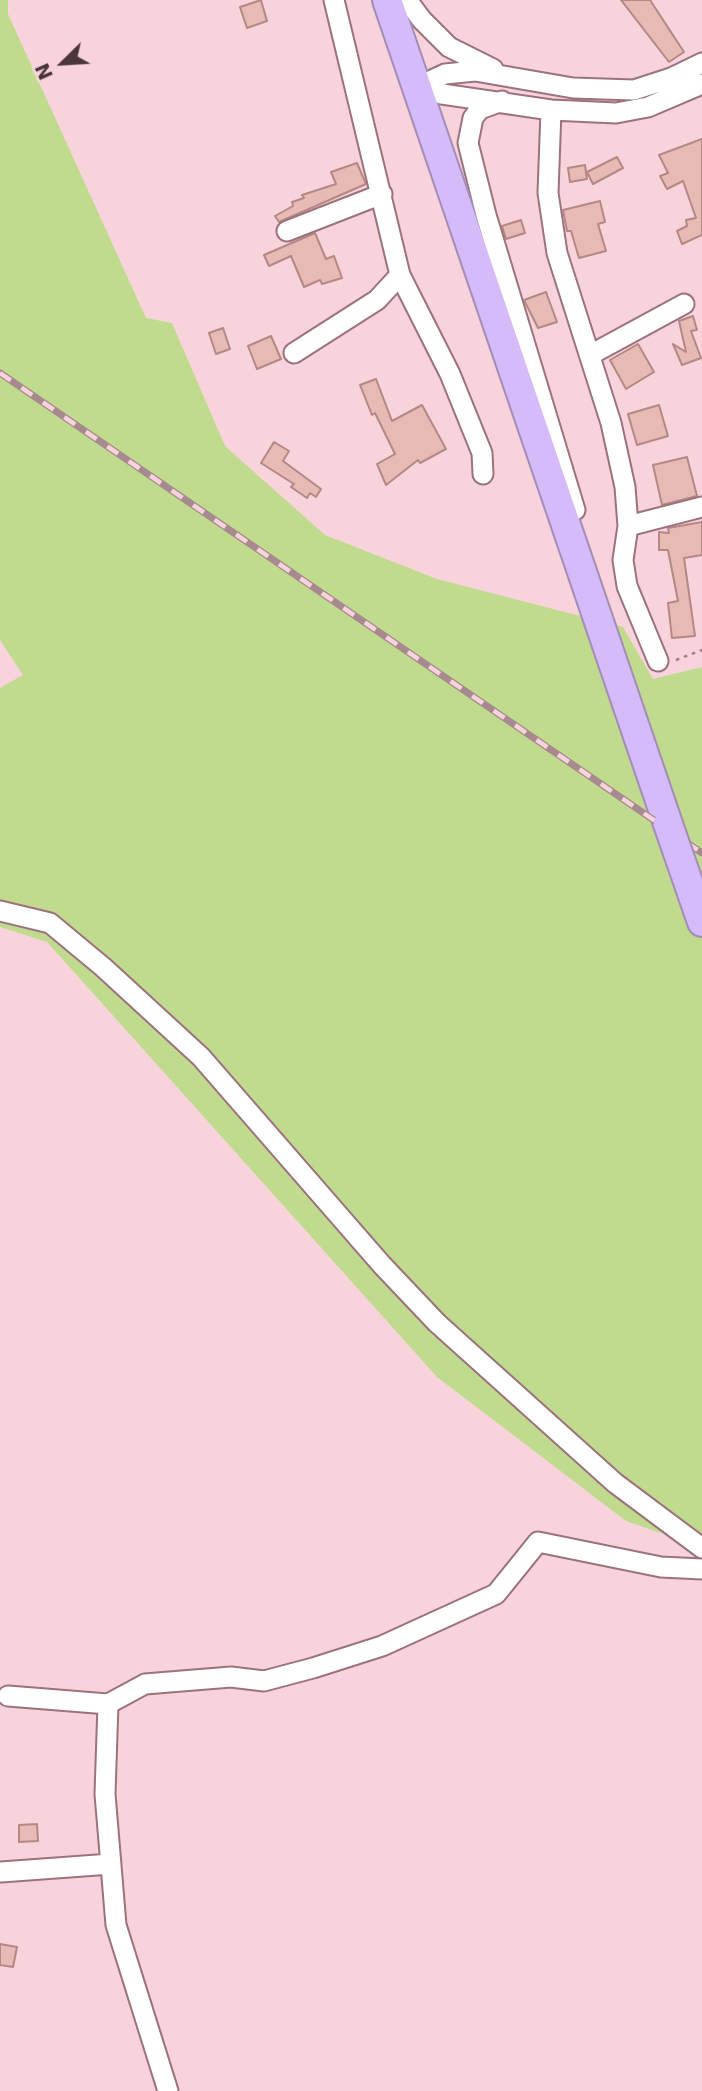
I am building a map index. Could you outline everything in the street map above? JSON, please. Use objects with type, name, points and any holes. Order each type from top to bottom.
[{"type":"highway","points":[[387,0],[702,922]]},
{"type":"street","points":[[334,0],[400,275],[455,385],[482,453],[483,474]]},
{"type":"street","points":[[407,0],[422,20],[449,47],[507,75]]},
{"type":"street","points":[[417,87],[445,74],[475,71],[573,88],[634,90],[671,79],[702,62]]},
{"type":"street","points":[[417,87],[442,94],[551,110],[616,114],[648,107],[702,83]]},
{"type":"street","points":[[502,101],[480,109],[473,118],[468,143],[472,166],[601,597],[615,664]]},
{"type":"street","points":[[551,110],[548,193],[557,253],[611,423],[625,487],[628,526],[623,560],[627,586],[658,661]]},
{"type":"street","points":[[287,231],[382,194]]},
{"type":"street","points":[[294,352],[377,300],[400,275]]},
{"type":"street","points":[[590,355],[684,304]]},
{"type":"street","points":[[628,526],[702,507]]},
{"type":"street","points":[[0,911],[50,923],[103,967],[201,1057],[373,1255],[437,1323],[615,1483],[702,1548]]},
{"type":"street","points":[[8,1696],[108,1704],[145,1684],[232,1677],[264,1681],[382,1646],[496,1594],[538,1542],[661,1567],[702,1569]]},
{"type":"street","points":[[108,1704],[105,1794],[116,1925],[167,2091]]},
{"type":"street","points":[[1,1872],[111,1864]]},
{"type":"path","points":[[658,661],[668,664],[702,650]]},
{"type":"green space","points":[[0,0],[8,0],[8,14],[146,318],[172,323],[225,446],[325,535],[437,579],[623,627],[653,679],[702,667],[702,1547],[626,1521],[437,1377],[47,942],[0,927],[0,688],[23,675],[0,640]]},
{"type":"building","points":[[261,0],[267,21],[247,28],[240,7]]},
{"type":"building","points":[[621,0],[650,0],[684,52],[669,62]]},
{"type":"building","points":[[702,139],[702,235],[682,244],[677,231],[687,226],[686,220],[696,218],[683,181],[667,189],[660,176],[668,173],[659,155]]},
{"type":"building","points":[[617,157],[623,168],[593,184],[587,172]]},
{"type":"building","points":[[357,163],[366,184],[279,222],[275,216],[293,206],[292,202],[304,198],[302,195],[336,184],[331,172]]},
{"type":"building","points":[[585,165],[587,179],[570,182],[568,168]]},
{"type":"building","points":[[600,201],[605,222],[598,224],[606,251],[579,258],[571,231],[567,231],[563,210]]},
{"type":"building","points":[[521,220],[525,233],[506,239],[502,226]]},
{"type":"building","points":[[315,233],[326,259],[334,256],[342,278],[322,284],[320,280],[304,287],[291,256],[269,266],[264,255]]},
{"type":"building","points":[[546,292],[557,322],[538,328],[524,300]]},
{"type":"building","points":[[693,316],[697,330],[691,331],[701,358],[682,365],[673,344],[686,352],[679,321]]},
{"type":"building","points":[[223,328],[230,349],[216,354],[209,333]]},
{"type":"building","points":[[271,336],[281,359],[257,369],[248,346]]},
{"type":"building","points":[[638,344],[654,372],[626,389],[610,360]]},
{"type":"building","points":[[376,379],[392,421],[422,405],[446,449],[420,463],[418,460],[386,485],[377,464],[395,454],[375,413],[372,415],[360,385]]},
{"type":"building","points":[[659,405],[668,436],[637,445],[628,414]]},
{"type":"building","points":[[274,442],[289,451],[283,461],[321,489],[316,497],[310,493],[307,498],[291,487],[294,484],[261,463]]},
{"type":"building","points":[[687,457],[697,496],[662,505],[653,465]]},
{"type":"building","points":[[702,522],[702,555],[684,558],[695,636],[672,638],[668,603],[678,601],[668,550],[659,550],[659,532],[669,533],[668,528]]},
{"type":"building","points":[[37,1824],[38,1841],[19,1842],[19,1825]]},
{"type":"building","points":[[0,1944],[17,1947],[13,1967],[0,1965]]},
{"type":"railway","points":[[0,373],[702,853]]}]
